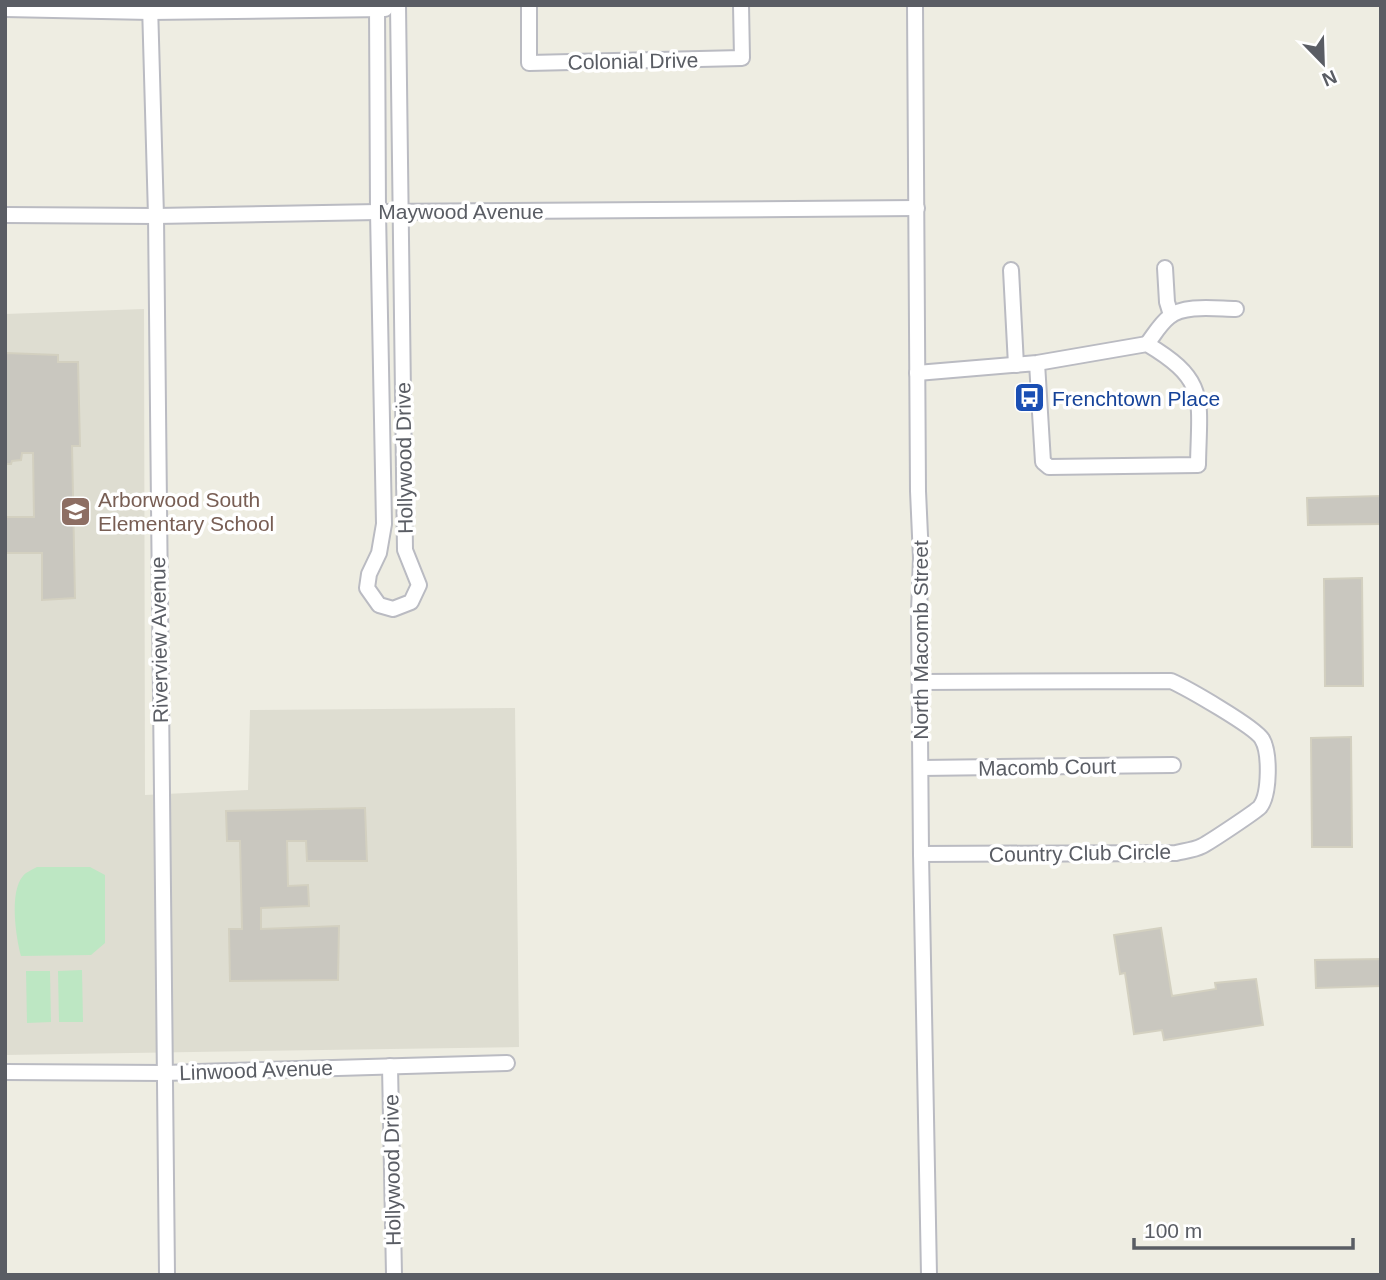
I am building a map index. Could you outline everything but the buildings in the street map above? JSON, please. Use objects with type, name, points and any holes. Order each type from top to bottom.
[{"type":"street","name":"Colonial Drive","points":[[530,5],[529,63],[742,58],[741,5]]},
{"type":"street","name":"North Macomb Street","points":[[915,5],[918,491],[922,558],[919,611],[921,854],[929,1275]]},
{"type":"street","name":"Hollywood Drive","points":[[377,7],[384,524],[379,553],[369,574],[367,588],[379,605],[393,609],[411,602],[419,586],[405,550],[398,7]]},
{"type":"street","points":[[5,9],[398,7]]},
{"type":"street","name":"Riverview Avenue","points":[[150,8],[156,216],[167,1275]]},
{"type":"street","name":"Maywood Avenue","points":[[5,215],[156,216],[917,208]]},
{"type":"street","points":[[1165,268],[1167,302],[1171,314]]},
{"type":"street","points":[[1011,270],[1016,365]]},
{"type":"street","points":[[1147,344],[1171,314],[1181,310],[1236,309]]},
{"type":"street","points":[[917,373],[1037,363],[1147,344],[1174,360],[1186,372],[1195,387],[1199,403],[1198,465],[1049,467],[1043,462],[1037,363]]},
{"type":"street","name":"Country Club Circle","points":[[921,682],[1171,681],[1189,689],[1261,736],[1267,750],[1268,767],[1267,787],[1260,806],[1200,847],[1162,853],[921,854]]},
{"type":"street","name":"Macomb Court","points":[[921,768],[1173,765]]},
{"type":"street","name":"Linwood Avenue","points":[[5,1072],[164,1073],[507,1063]]},
{"type":"street","name":"Hollywood Drive","points":[[390,1066],[394,1275]]},
{"type":"shaded area","name":"Arborwood South Elementary School","points":[[144,309],[145,795],[248,790],[250,710],[515,708],[519,1047],[5,1055],[5,314]]},
{"type":"green space","points":[[37,867],[90,867],[105,875],[105,943],[91,955],[21,956],[16,927],[16,893],[23,876]]},
{"type":"green space","points":[[82,970],[83,1022],[59,1022],[58,971]]},
{"type":"green space","points":[[26,971],[50,971],[51,1022],[27,1023]]},
{"type":"place","name":"Frenchtown Place","points":[[1029,398]]},
{"type":"place","name":"Arborwood South Elementary School","points":[[75,511]]}]
